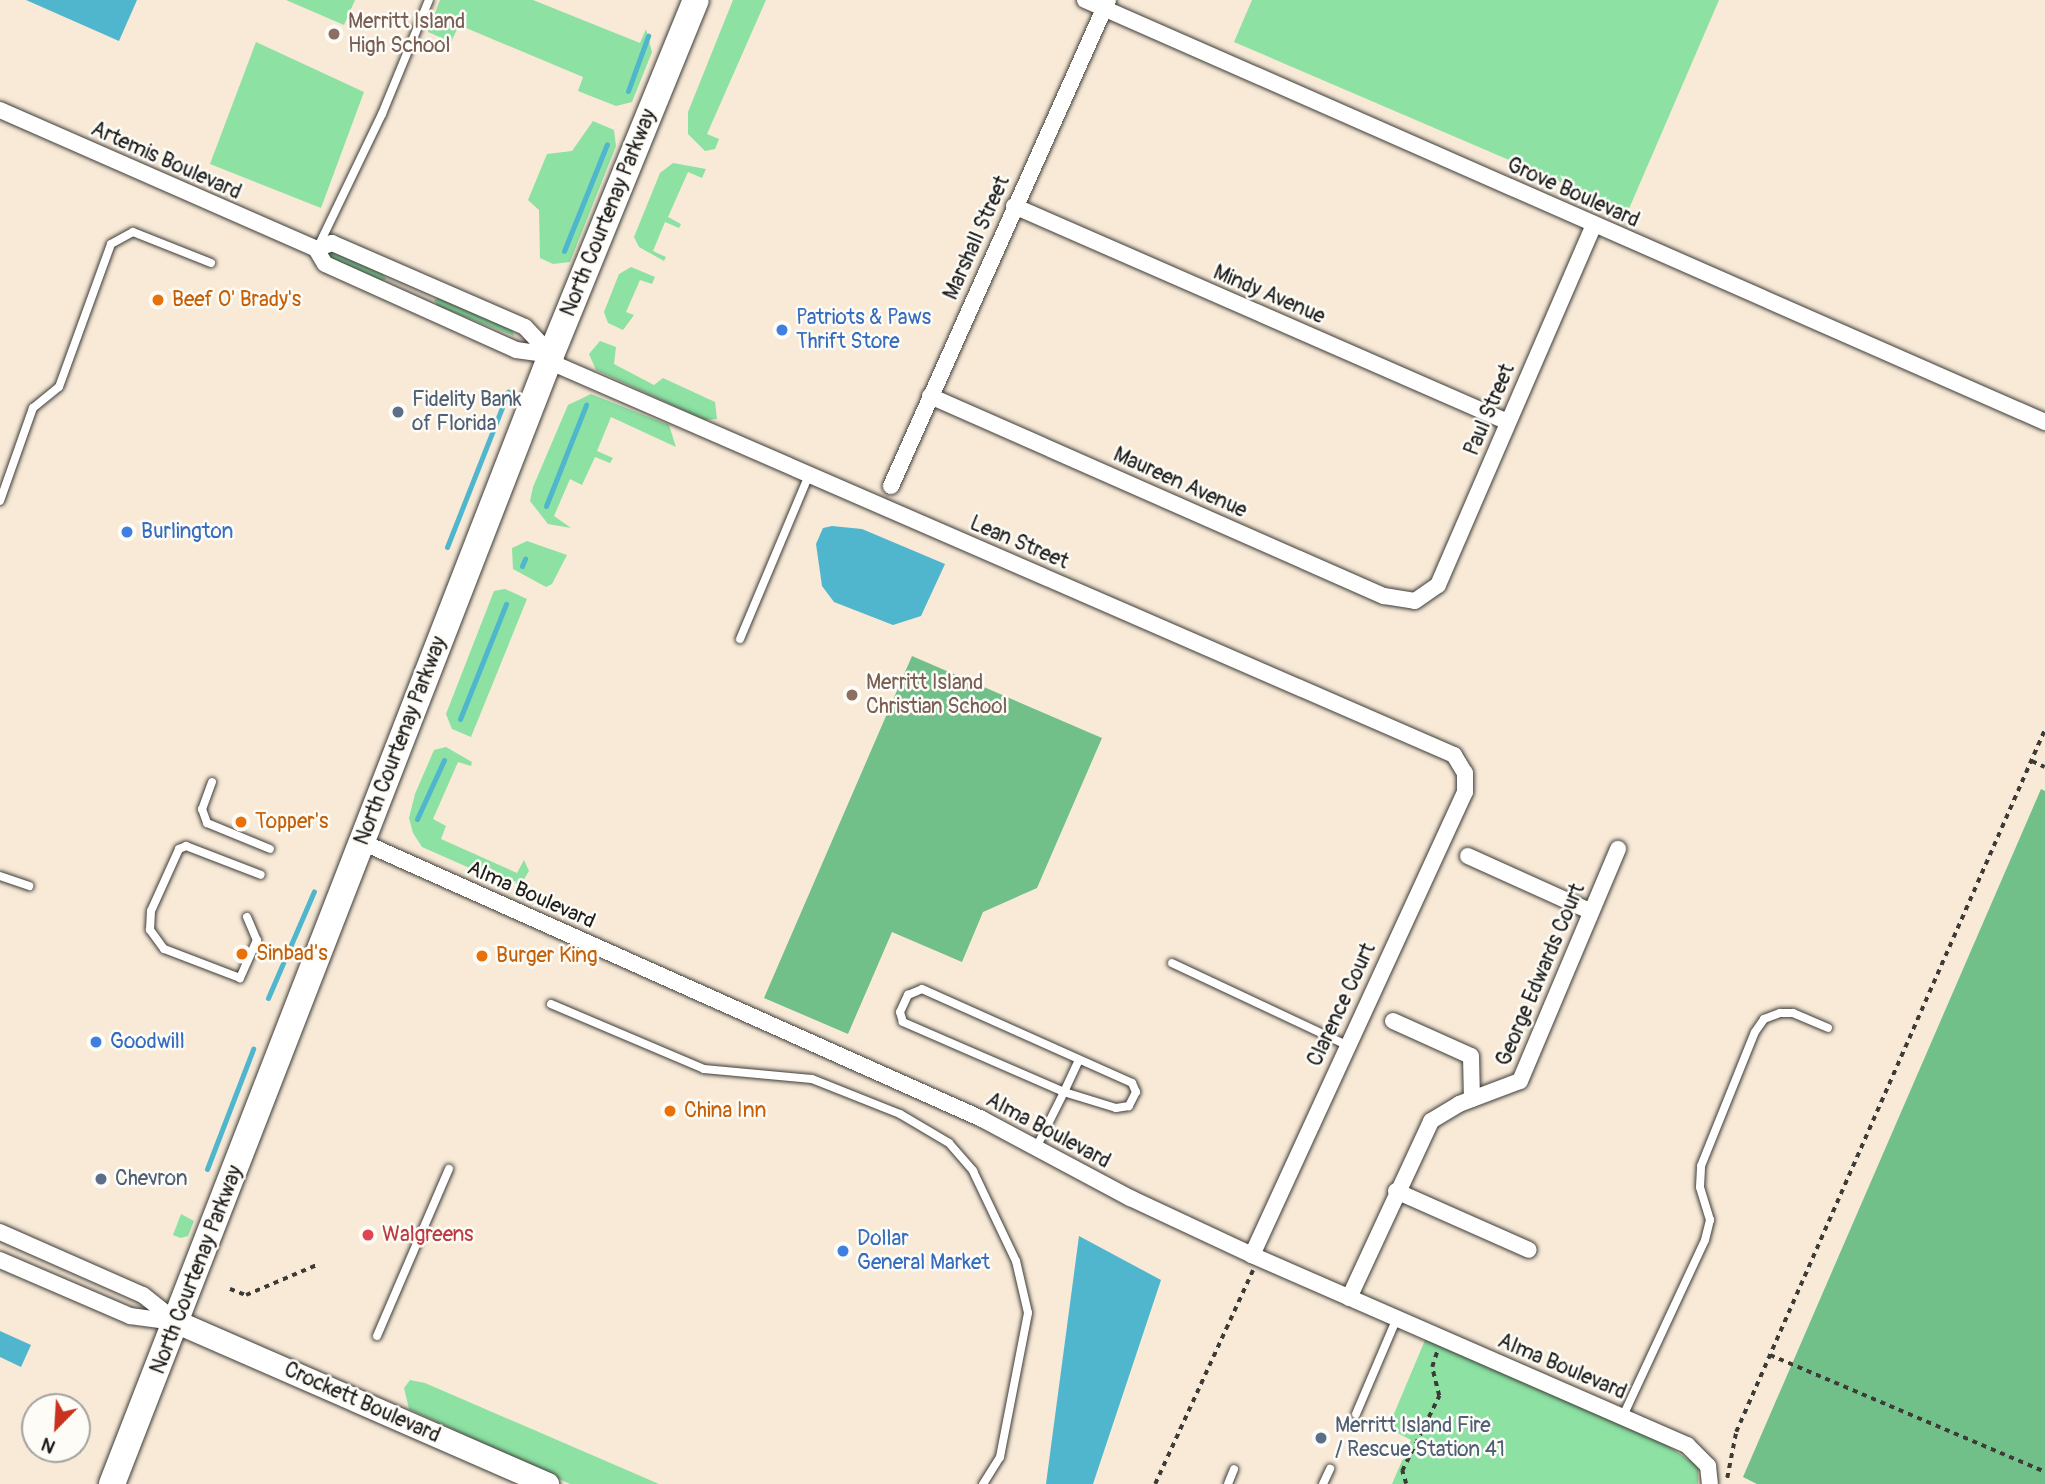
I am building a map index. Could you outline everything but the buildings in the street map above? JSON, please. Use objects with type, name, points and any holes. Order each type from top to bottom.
[{"type":"main road","name":"North Courtenay Parkway","points":[[112,1484],[550,358],[696,0]]},
{"type":"street","name":"Grove Boulevard","points":[[1085,0],[1105,4],[1593,226],[2045,422]]},
{"type":"street","name":"Marshall Street","points":[[891,486],[1105,4]]},
{"type":"street","name":"Artemis Boulevard","points":[[0,110],[316,249],[325,264],[516,350],[550,358]]},
{"type":"street","name":"Mindy Avenue","points":[[1014,206],[1508,422]]},
{"type":"street","name":"Paul Street","points":[[1415,601],[1438,584],[1593,226]]},
{"type":"street","name":"Artemis Boulevard","points":[[316,249],[332,243],[525,327],[550,358]]},
{"type":"street","points":[[399,297],[408,276]]},
{"type":"street","name":"Lean Street","points":[[550,358],[810,475],[1454,755],[1465,773]]},
{"type":"street","name":"Maureen Avenue","points":[[930,397],[1384,596],[1415,601]]},
{"type":"street","name":"Clarence Court","points":[[1253,1262],[1346,1045],[1465,792],[1465,773]]},
{"type":"street","name":"Alma Boulevard","points":[[362,842],[982,1119],[1253,1262],[1397,1318],[1687,1445],[1708,1466],[1710,1484]]},
{"type":"street","name":"George Edwards Court","points":[[1349,1298],[1396,1191],[1431,1121],[1472,1099],[1520,1081],[1618,849]]},
{"type":"street","points":[[1468,856],[1590,911]]},
{"type":"street","points":[[1393,1021],[1471,1056],[1472,1099]]},
{"type":"street","points":[[1396,1191],[1528,1250]]},
{"type":"street","points":[[0,1232],[143,1295],[177,1322]]},
{"type":"street","points":[[22,1269],[32,1246]]},
{"type":"street","points":[[0,1259],[130,1316],[177,1322]]},
{"type":"street","name":"Crockett Boulevard","points":[[177,1322],[547,1484]]},
{"type":"lane","points":[[316,249],[382,114],[429,0]]},
{"type":"lane","points":[[0,500],[33,408],[59,387],[111,244],[133,232],[211,263]]},
{"type":"lane","points":[[740,639],[810,475]]},
{"type":"lane","points":[[212,782],[202,809],[207,823],[271,849]]},
{"type":"lane","points":[[247,917],[257,940],[240,978],[164,949],[149,930],[151,911],[179,849],[186,846],[261,875]]},
{"type":"lane","points":[[0,876],[29,886]]},
{"type":"lane","points":[[1171,963],[1346,1045]]},
{"type":"lane","points":[[917,987],[1079,1060],[1132,1083],[1136,1092],[1123,1109],[1064,1092],[903,1022],[900,1012],[908,995],[917,987]]},
{"type":"lane","points":[[551,1003],[704,1069],[812,1079],[900,1114],[948,1143],[972,1171],[1016,1261],[1028,1313],[1000,1457],[983,1484]]},
{"type":"lane","points":[[1623,1416],[1704,1240],[1710,1220],[1700,1187],[1701,1166],[1755,1032],[1764,1019],[1780,1013],[1793,1013],[1828,1028]]},
{"type":"lane","points":[[1036,1148],[1079,1060]]},
{"type":"lane","points":[[377,1336],[449,1169]]},
{"type":"lane","points":[[1356,1414],[1397,1318]]},
{"type":"lane","points":[[1228,1484],[1234,1469]]},
{"type":"lane","points":[[1323,1484],[1330,1469]]},
{"type":"path","points":[[1726,1484],[1736,1432],[2045,729]]},
{"type":"path","points":[[2032,761],[2045,767]]},
{"type":"path","points":[[1155,1484],[1253,1262]]},
{"type":"path","points":[[230,1289],[246,1295],[319,1264]]},
{"type":"path","points":[[1406,1484],[1402,1471],[1439,1396],[1432,1367],[1438,1350]]},
{"type":"path","points":[[1770,1355],[2045,1472]]},
{"type":"green space","points":[[286,0],[355,0],[344,25]]},
{"type":"green space","points":[[440,0],[533,0],[640,43],[646,29],[652,52],[632,102],[616,106],[578,91],[583,77],[459,25],[451,42],[428,32]]},
{"type":"green space","points":[[733,0],[766,0],[707,134],[719,139],[715,149],[705,151],[688,134],[688,112]]},
{"type":"green space","points":[[1252,0],[1719,0],[1628,211],[1234,42]]},
{"type":"green space","points":[[256,42],[364,92],[321,208],[210,164]]},
{"type":"green space","points":[[593,121],[614,130],[616,146],[570,262],[553,264],[540,258],[539,210],[528,200],[547,154],[572,151]]},
{"type":"green space","points":[[673,163],[706,169],[702,178],[688,172],[668,217],[681,224],[679,228],[665,222],[653,251],[666,257],[664,261],[639,247],[634,237],[660,173]]},
{"type":"green space","points":[[327,250],[381,273],[387,279],[381,281],[324,255]]},
{"type":"green space","points":[[631,267],[655,277],[652,284],[640,280],[626,312],[634,315],[623,330],[608,323],[604,312],[619,274]]},
{"type":"green space","points":[[438,298],[512,330],[514,336],[438,306],[434,300]]},
{"type":"green space","points":[[600,341],[616,347],[614,364],[654,385],[663,378],[715,402],[717,419],[705,420],[596,370],[589,354]]},
{"type":"green space","points":[[591,394],[669,425],[676,447],[611,417],[597,451],[613,458],[610,463],[595,457],[582,485],[570,479],[554,516],[571,528],[548,524],[530,501],[533,487],[568,405]]},
{"type":"green space","points":[[527,541],[567,555],[552,584],[546,587],[513,569],[512,548]]},
{"type":"green space","points":[[505,589],[527,599],[471,737],[452,729],[446,714],[494,591]]},
{"type":"green space","points":[[912,656],[1102,738],[1037,888],[983,912],[962,962],[892,932],[848,1034],[764,998]]},
{"type":"green space","points":[[446,747],[472,762],[471,766],[458,762],[433,819],[446,826],[441,839],[517,873],[524,860],[529,871],[521,884],[506,884],[422,847],[413,833],[409,818],[415,794],[434,750]]},
{"type":"green space","points":[[2041,789],[2045,791],[2045,1484],[1757,1484],[1743,1477]]},
{"type":"green space","points":[[181,1214],[194,1221],[188,1236],[181,1238],[173,1235]]},
{"type":"green space","points":[[1428,1333],[1623,1416],[1698,1466],[1698,1484],[1392,1484],[1411,1440],[1388,1428]]},
{"type":"green space","points":[[410,1380],[425,1383],[659,1484],[570,1484],[409,1409],[404,1388]]},
{"type":"water","points":[[26,0],[137,0],[119,41]]},
{"type":"water","points":[[832,526],[862,529],[945,564],[921,616],[893,625],[834,602],[822,586],[816,544],[823,528]]},
{"type":"water","points":[[1079,1236],[1161,1280],[1093,1484],[1046,1484]]},
{"type":"water","points":[[0,1331],[31,1345],[21,1367],[0,1357]]},
{"type":"waterway","points":[[628,91],[648,36]]},
{"type":"waterway","points":[[564,251],[607,144]]},
{"type":"waterway","points":[[447,547],[508,392]]},
{"type":"waterway","points":[[546,506],[586,405]]},
{"type":"waterway","points":[[522,566],[525,559]]},
{"type":"waterway","points":[[460,719],[506,604]]},
{"type":"waterway","points":[[417,819],[444,760]]},
{"type":"waterway","points":[[268,998],[314,891]]},
{"type":"waterway","points":[[207,1169],[253,1049]]},
{"type":"place","name":"Merritt Island High School","points":[[334,34]]},
{"type":"place","name":"Beef O' Brady's","points":[[158,300]]},
{"type":"place","name":"Patriots & Paws Thrift Store","points":[[782,330]]},
{"type":"place","name":"Fidelity Bank of Florida","points":[[398,412]]},
{"type":"place","name":"Burlington","points":[[127,532]]},
{"type":"place","name":"Merritt Island Christian School","points":[[852,695]]},
{"type":"place","name":"Topper's","points":[[241,822]]},
{"type":"place","name":"Sinbad's","points":[[242,954]]},
{"type":"place","name":"Burger King","points":[[482,956]]},
{"type":"place","name":"Goodwill","points":[[96,1042]]},
{"type":"place","name":"China Inn","points":[[670,1111]]},
{"type":"place","name":"Chevron","points":[[101,1179]]},
{"type":"place","name":"Walgreens","points":[[368,1235]]},
{"type":"place","name":"Dollar General Market","points":[[843,1251]]},
{"type":"place","name":"Merritt Island Fire / Rescue Station 41","points":[[1321,1438]]}]
